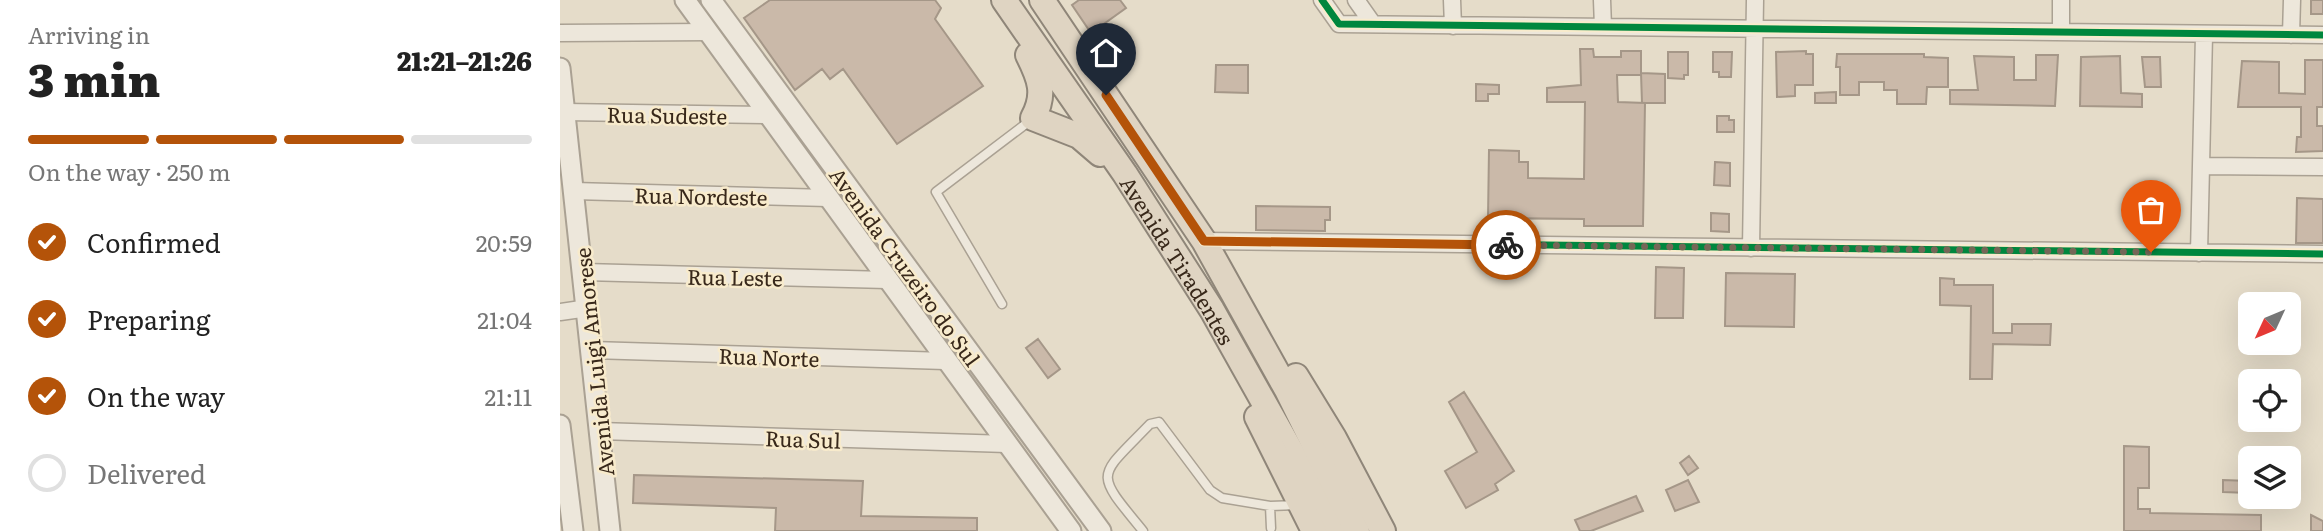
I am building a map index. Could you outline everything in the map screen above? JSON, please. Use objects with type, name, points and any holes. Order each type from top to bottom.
[{"type":"highway","points":[[1002,0],[1041,83],[1042,101],[1033,118],[1079,136],[1125,174]]},
{"type":"highway","name":"Avenida Tiradentes","points":[[1002,0],[1125,174],[1212,310],[1336,531]]},
{"type":"highway","name":"Avenida Tiradentes","points":[[1042,0],[1204,241],[1232,289],[1357,531]]},
{"type":"highway","points":[[1232,289],[1273,340],[1334,438],[1383,531]]},
{"type":"highway","points":[[1212,310],[1258,420],[1314,531]]},
{"type":"street","name":"Avenida Cruzeiro do Sul","points":[[685,0],[1071,531]]},
{"type":"street","name":"Avenida Cruzeiro do Sul","points":[[712,0],[1101,531]]},
{"type":"street","points":[[1322,0],[1339,24],[2323,36]]},
{"type":"street","points":[[1356,0],[1373,24]]},
{"type":"street","points":[[1452,0],[1453,26]]},
{"type":"street","points":[[1602,0],[1603,27]]},
{"type":"street","points":[[1751,248],[1755,0]]},
{"type":"street","points":[[2061,0],[2061,32]]},
{"type":"street","points":[[2291,35],[2292,0]]},
{"type":"street","points":[[560,33],[709,32]]},
{"type":"street","points":[[2199,253],[2204,35]]},
{"type":"street","name":"Avenida Luigi Amorese","points":[[560,68],[610,531]]},
{"type":"street","name":"Rua Sudeste","points":[[565,112],[769,115]]},
{"type":"street","points":[[2202,166],[2323,167]]},
{"type":"street","name":"Rua Nordeste","points":[[574,191],[828,198]]},
{"type":"street","points":[[1204,241],[2323,254]]},
{"type":"street","name":"Rua Leste","points":[[584,272],[887,279]]},
{"type":"street","points":[[560,312],[588,308]]},
{"type":"street","name":"Rua Norte","points":[[592,350],[945,361]]},
{"type":"street","name":"Avenida Luigi Amorese","points":[[560,425],[573,531]]},
{"type":"street","name":"Rua Sul","points":[[600,431],[1007,444]]},
{"type":"lane","points":[[1002,304],[936,192],[1033,118]]},
{"type":"lane","points":[[1143,531],[1111,492],[1106,480],[1107,468],[1150,424],[1159,422],[1210,490],[1222,498],[1270,506],[1301,505]]},
{"type":"lane","points":[[1260,531],[1273,530],[1270,506]]},
{"type":"building","points":[[770,0],[935,0],[941,8],[935,19],[983,86],[897,144],[843,69],[830,79],[822,69],[795,90],[744,18]]},
{"type":"building","points":[[1079,0],[1120,0],[1126,8],[1091,33],[1072,5]]},
{"type":"building","points":[[2311,0],[2323,0],[2323,14],[2311,14]]},
{"type":"building","points":[[1580,49],[1593,49],[1594,57],[1621,57],[1621,51],[1641,51],[1641,75],[1617,75],[1618,102],[1645,103],[1643,226],[1584,226],[1584,219],[1488,218],[1489,150],[1519,151],[1519,162],[1528,162],[1528,178],[1584,179],[1585,102],[1547,102],[1547,88],[1581,85]]},
{"type":"building","points":[[1806,51],[1806,54],[1813,54],[1813,85],[1795,85],[1795,96],[1777,97],[1776,52]]},
{"type":"building","points":[[1668,52],[1688,52],[1688,75],[1684,75],[1684,79],[1668,78]]},
{"type":"building","points":[[1713,52],[1732,52],[1731,77],[1719,77],[1719,72],[1713,72]]},
{"type":"building","points":[[1837,54],[1924,54],[1924,57],[1948,58],[1948,87],[1927,87],[1926,104],[1897,104],[1897,90],[1884,90],[1884,82],[1859,82],[1859,95],[1840,95]]},
{"type":"building","points":[[2036,55],[2058,55],[2055,106],[1950,104],[1950,90],[1978,90],[1974,56],[2014,57],[2014,80],[2036,80]]},
{"type":"building","points":[[2120,56],[2121,93],[2142,94],[2142,107],[2080,106],[2081,57]]},
{"type":"building","points":[[2142,57],[2160,57],[2161,87],[2145,87]]},
{"type":"building","points":[[2305,60],[2323,60],[2323,107],[2317,107],[2317,126],[2323,126],[2323,151],[2296,152],[2297,137],[2301,137],[2301,107],[2238,107],[2242,61],[2279,62],[2279,93],[2305,94]]},
{"type":"building","points":[[1216,65],[1248,65],[1248,93],[1215,92]]},
{"type":"building","points":[[1641,73],[1665,74],[1665,103],[1642,103]]},
{"type":"building","points":[[1476,84],[1499,85],[1499,94],[1488,94],[1488,101],[1476,101]]},
{"type":"building","points":[[1836,92],[1836,103],[1815,103],[1815,93]]},
{"type":"building","points":[[1717,116],[1729,116],[1729,120],[1734,120],[1734,132],[1717,132]]},
{"type":"building","points":[[1715,162],[1730,163],[1730,186],[1714,185]]},
{"type":"building","points":[[2297,198],[2323,199],[2323,243],[2296,243]]},
{"type":"building","points":[[1256,206],[1330,207],[1330,220],[1325,220],[1325,231],[1256,230]]},
{"type":"building","points":[[1711,213],[1729,214],[1729,232],[1711,231]]},
{"type":"building","points":[[1656,267],[1684,268],[1683,318],[1655,318]]},
{"type":"building","points":[[1726,273],[1795,274],[1794,327],[1725,326]]},
{"type":"building","points":[[1940,278],[1954,279],[1954,285],[1993,285],[1993,333],[2012,333],[2012,324],[2051,324],[2050,345],[1993,344],[1992,379],[1970,379],[1971,306],[1940,305]]},
{"type":"building","points":[[1038,339],[1060,369],[1048,378],[1026,348]]},
{"type":"building","points":[[1464,392],[1514,471],[1495,484],[1498,490],[1466,508],[1445,471],[1477,452],[1449,402]]},
{"type":"building","points":[[2124,446],[2149,447],[2149,488],[2138,488],[2138,509],[2150,509],[2150,513],[2261,515],[2261,531],[2124,531]]},
{"type":"building","points":[[1689,456],[1698,468],[1688,475],[1680,463]]},
{"type":"building","points":[[634,475],[863,481],[861,516],[977,518],[977,531],[775,531],[776,508],[633,503]]},
{"type":"building","points":[[1688,480],[1699,502],[1675,511],[1666,490]]},
{"type":"building","points":[[2223,480],[2238,481],[2238,493],[2223,492]]},
{"type":"building","points":[[1636,496],[1643,511],[1591,531],[1580,531],[1575,520]]},
{"type":"building","points":[[2311,515],[2323,521],[2323,531],[2311,531]]},
{"type":"cycle path","points":[[1322,0],[1339,24],[2323,35]]},
{"type":"cycle path","points":[[1204,241],[2323,254]]},
{"type":"way so far","points":[[1506,245],[2151,252]]},
{"type":"route","points":[[1106,95],[1204,241],[1506,245]]}]
